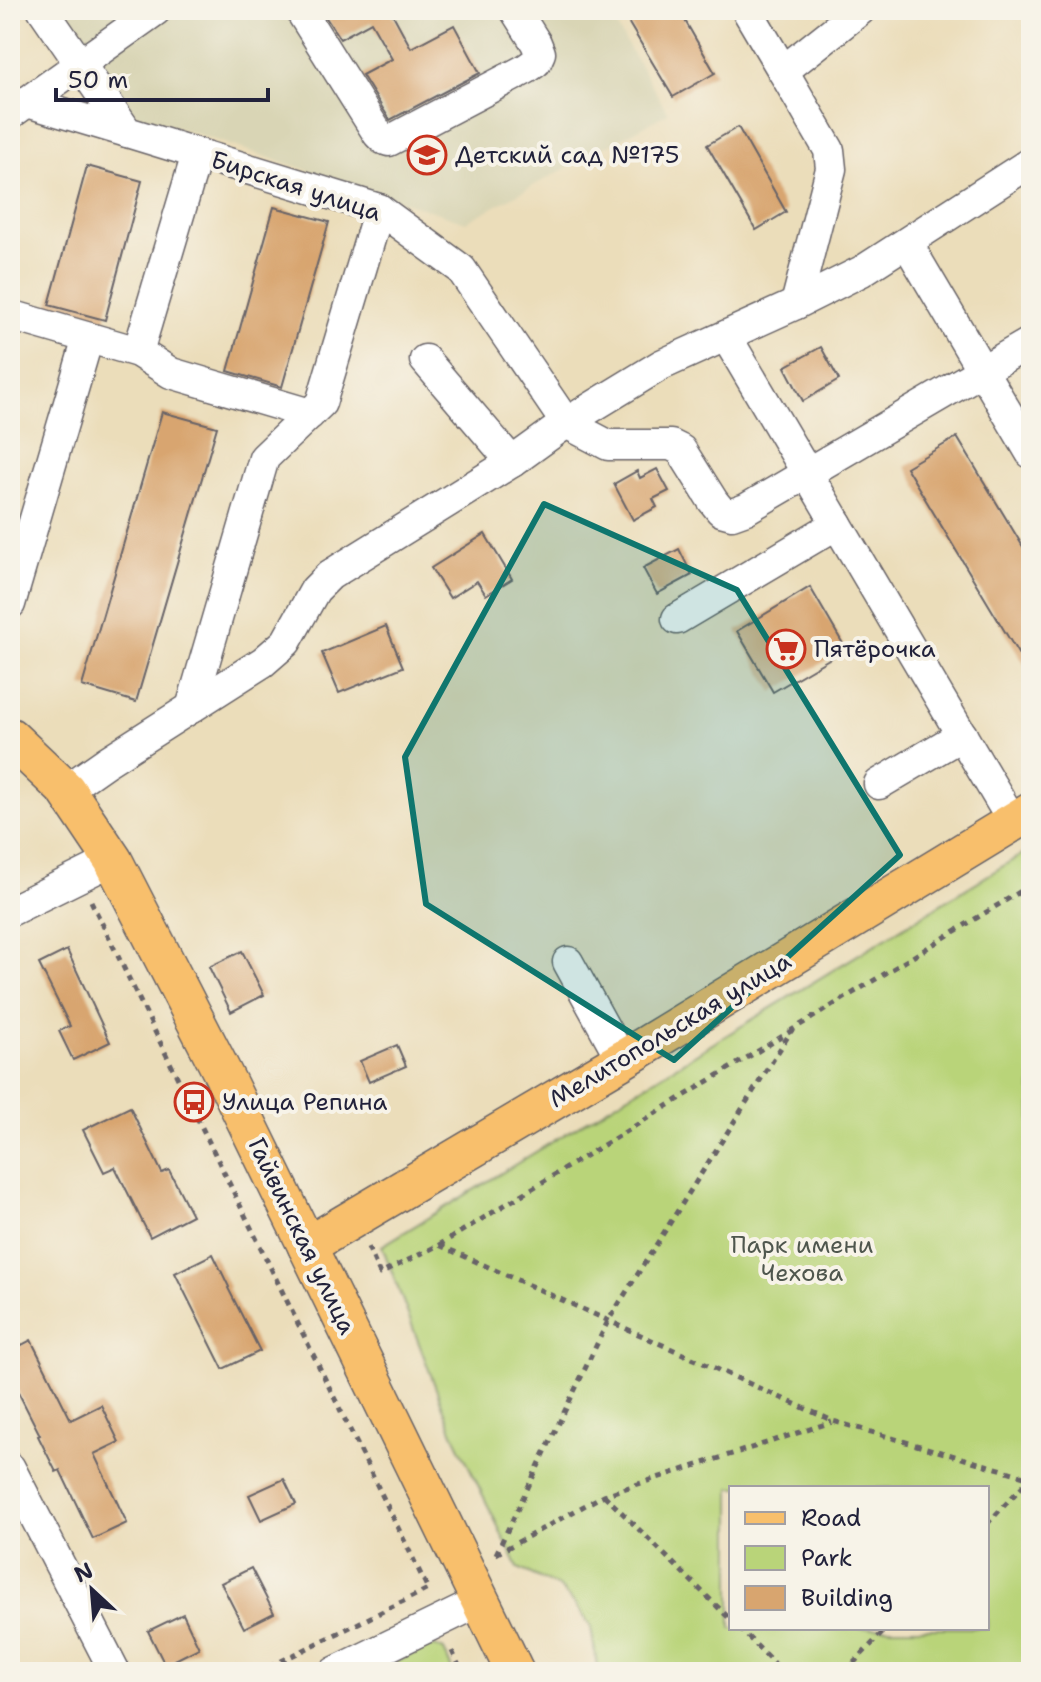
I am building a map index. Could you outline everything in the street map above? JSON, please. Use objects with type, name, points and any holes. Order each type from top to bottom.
[{"type":"main road","name":"Гайвинская улица","points":[[10,737],[66,790],[113,860],[228,1084],[515,1672]]},
{"type":"main road","name":"Мелитопольская улица","points":[[307,1246],[622,1060],[1022,817]]},
{"type":"street","points":[[43,10],[127,132]]},
{"type":"street","points":[[18,108],[156,10]]},
{"type":"street","points":[[300,10],[378,134],[389,141],[536,62],[540,53],[536,43],[515,10]]},
{"type":"street","points":[[747,10],[829,150],[831,169],[796,304]]},
{"type":"street","points":[[783,71],[860,10]]},
{"type":"street","name":"Бирская улица","points":[[18,108],[127,132],[379,209],[461,269],[566,423]]},
{"type":"street","points":[[138,352],[197,154]]},
{"type":"street","points":[[66,790],[276,651],[294,630],[315,590],[330,575],[661,365],[862,271],[1029,167]]},
{"type":"street","points":[[191,708],[264,458],[321,403],[379,209]]},
{"type":"street","points":[[907,243],[1031,453]]},
{"type":"street","points":[[10,315],[138,352],[171,373],[310,414]]},
{"type":"street","points":[[726,336],[962,735],[1022,817]]},
{"type":"street","points":[[10,604],[88,338]]},
{"type":"street","points":[[566,423],[608,445],[671,445],[681,450],[713,501],[721,511],[732,514],[807,474],[1031,342]]},
{"type":"street","points":[[425,360],[512,462]]},
{"type":"street","points":[[677,619],[837,524]]},
{"type":"street","points":[[879,784],[962,735]]},
{"type":"street","points":[[10,911],[113,860]]},
{"type":"street","points":[[568,962],[622,1060]]},
{"type":"street","points":[[10,1468],[115,1672]]},
{"type":"street","points":[[335,1672],[481,1601]]},
{"type":"path","points":[[79,876],[428,1589],[259,1672]]},
{"type":"path","points":[[368,1247],[380,1274],[439,1245],[1031,885]]},
{"type":"path","points":[[792,1030],[608,1321],[496,1554],[604,1495],[833,1421]]},
{"type":"path","points":[[439,1245],[833,1421],[1031,1478],[989,1522]]},
{"type":"path","points":[[604,1495],[729,1618]]},
{"type":"path","points":[[741,1630],[783,1672]]},
{"type":"path","points":[[845,1672],[885,1630]]},
{"type":"path","points":[[452,1651],[462,1672]]},
{"type":"highlighted area","points":[[544,504],[737,590],[900,855],[674,1060],[426,904],[405,757]]},
{"type":"shaded area","name":"Детский сад №175","points":[[60,10],[607,10],[668,113],[466,222],[130,112]]},
{"type":"green space","name":"Парк имени Чехова","points":[[1031,849],[1031,1672],[598,1672],[591,1627],[559,1587],[518,1568],[453,1433],[382,1246]]},
{"type":"green space","points":[[435,1646],[444,1650],[453,1672],[376,1672],[425,1648]]},
{"type":"building","points":[[321,10],[393,10],[411,48],[454,25],[480,73],[390,120],[362,75],[392,59],[371,22],[340,39]]},
{"type":"building","points":[[621,10],[679,10],[715,73],[673,97]]},
{"type":"building","points":[[738,127],[786,212],[756,230],[707,145]]},
{"type":"building","points":[[87,166],[142,181],[105,320],[49,305]]},
{"type":"building","points":[[274,207],[329,222],[282,387],[228,371]]},
{"type":"building","points":[[821,347],[839,380],[803,401],[785,367]]},
{"type":"building","points":[[162,412],[217,427],[136,702],[82,686]]},
{"type":"building","points":[[957,437],[1031,560],[1031,675],[906,467]]},
{"type":"building","points":[[657,469],[669,491],[653,499],[657,507],[633,520],[614,484],[637,471],[640,478]]},
{"type":"building","points":[[485,534],[512,579],[486,595],[477,581],[450,598],[431,568]]},
{"type":"building","points":[[679,549],[692,575],[657,594],[643,568]]},
{"type":"building","points":[[810,587],[846,649],[773,692],[737,631]]},
{"type":"building","points":[[386,626],[403,667],[339,693],[322,653]]},
{"type":"building","points":[[67,950],[110,1042],[73,1060],[59,1031],[70,1026],[39,964]]},
{"type":"building","points":[[242,951],[264,995],[231,1012],[209,967]]},
{"type":"building","points":[[397,1045],[406,1066],[369,1082],[360,1061]]},
{"type":"building","points":[[130,1107],[162,1173],[169,1170],[192,1215],[150,1237],[115,1167],[104,1172],[83,1130]]},
{"type":"building","points":[[213,1254],[260,1351],[223,1369],[175,1273]]},
{"type":"building","points":[[31,1340],[71,1420],[101,1405],[119,1442],[94,1454],[127,1523],[93,1539],[60,1470],[56,1472],[10,1376],[10,1351]]},
{"type":"building","points":[[284,1479],[296,1504],[261,1520],[249,1495]]},
{"type":"building","points":[[251,1568],[274,1613],[244,1628],[221,1583]]},
{"type":"building","points":[[183,1614],[199,1648],[165,1665],[148,1631]]},
{"type":"place","name":"Детский сад №175","points":[[427,155]]},
{"type":"place","name":"Пятёрочка","points":[[786,649]]},
{"type":"place","name":"Улица Репина","points":[[194,1102]]}]
